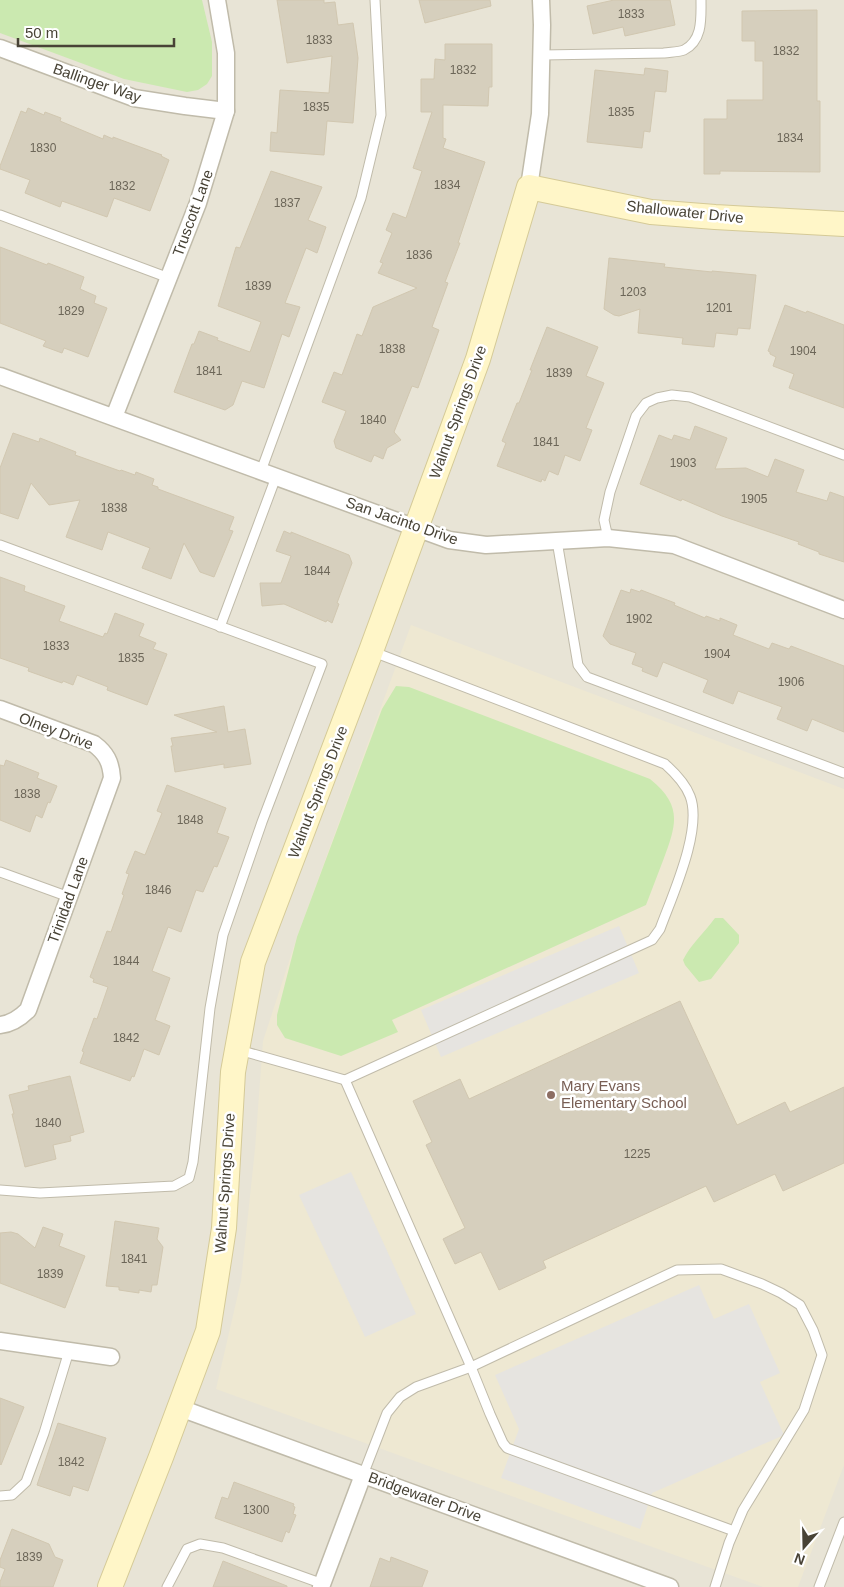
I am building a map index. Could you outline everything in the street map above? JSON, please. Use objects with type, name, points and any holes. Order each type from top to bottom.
[{"type":"street","name":"Truscott Lane","points":[[114,417],[198,203],[226,111],[226,53],[217,0]]},
{"type":"street","name":"Walnut Springs Drive","points":[[110,1587],[208,1331],[224,1228],[233,1072],[253,962],[371,651],[478,359],[529,187],[540,114],[541,0]]},
{"type":"street","name":"Ballinger Way","points":[[0,48],[134,98],[226,111]]},
{"type":"street","name":"Shallowater Drive","points":[[529,187],[651,212],[844,224]]},
{"type":"street","name":"San Jacinto Drive","points":[[0,376],[449,540],[486,545],[608,538],[674,545],[844,610]]},
{"type":"street","name":"Olney Drive","points":[[0,709],[94,744],[108,758]]},
{"type":"street","name":"Trinidad Lane","points":[[0,1025],[18,1019],[28,1010],[109,788],[112,778],[108,758]]},
{"type":"street","points":[[0,1341],[111,1357]]},
{"type":"street","name":"Bridgewater Drive","points":[[180,1408],[364,1475],[633,1581],[670,1587]]},
{"type":"street","points":[[322,1585],[364,1475]]},
{"type":"lane","points":[[220,626],[268,474],[361,198],[381,115],[375,0]]},
{"type":"lane","points":[[542,55],[664,53],[683,50],[693,42],[701,27],[701,0]]},
{"type":"lane","points":[[0,216],[169,278]]},
{"type":"lane","points":[[608,538],[604,520],[610,492],[636,416],[646,403],[657,398],[672,395],[690,397],[844,454]]},
{"type":"lane","points":[[557,541],[578,665],[587,677],[844,773]]},
{"type":"lane","points":[[0,545],[322,664],[262,822],[223,935],[210,1008],[194,1162],[189,1178],[174,1186],[40,1192],[0,1190]]},
{"type":"lane","points":[[237,1049],[345,1080],[652,940],[660,929],[691,843],[694,819],[691,797],[681,779],[664,764],[371,651]]},
{"type":"lane","points":[[0,872],[69,897]]},
{"type":"lane","points":[[345,1080],[471,1367],[496,1429],[507,1448],[734,1531]]},
{"type":"lane","points":[[364,1475],[387,1413],[400,1397],[416,1387],[471,1367],[677,1270],[721,1269],[762,1284],[800,1305],[813,1330],[822,1355],[804,1410],[743,1510],[715,1587]]},
{"type":"lane","points":[[0,1496],[12,1495],[26,1482],[44,1433],[69,1351]]},
{"type":"lane","points":[[820,1587],[844,1522]]},
{"type":"lane","points":[[167,1587],[187,1549],[200,1544],[223,1548],[322,1585]]},
{"type":"shaded area","points":[[0,0],[844,0],[844,1587],[0,1587]]},
{"type":"shaded area","name":"Mary Evans Elementary School","points":[[411,625],[844,789],[844,1465],[798,1587],[763,1587],[216,1389],[241,1281],[255,1149],[263,1041],[297,937]]},
{"type":"shaded area","points":[[619,926],[639,973],[441,1057],[421,1010]]},
{"type":"shaded area","points":[[351,1172],[416,1314],[365,1337],[299,1195]]},
{"type":"shaded area","points":[[699,1285],[714,1319],[749,1304],[780,1373],[760,1382],[784,1435],[652,1493],[640,1529],[501,1478],[519,1429],[495,1375]]},
{"type":"green space","points":[[0,0],[202,0],[212,42],[212,76],[207,84],[198,90],[187,92],[124,79],[0,33]]},
{"type":"green space","points":[[396,686],[409,687],[650,779],[668,797],[674,815],[674,824],[672,835],[646,905],[392,1020],[398,1032],[341,1056],[285,1038],[277,1025],[277,1015],[297,937],[382,709]]},
{"type":"green space","points":[[715,918],[723,918],[739,935],[739,943],[711,979],[699,982],[683,960]]},
{"type":"building","points":[[277,0],[324,0],[324,3],[335,2],[338,25],[353,23],[358,58],[353,123],[327,121],[324,155],[270,151],[271,132],[277,133],[280,90],[329,93],[332,56],[287,63]]},
{"type":"building","points":[[419,0],[490,0],[491,6],[425,23]]},
{"type":"building","points":[[614,0],[670,0],[675,25],[625,36],[623,27],[593,34],[587,6]]},
{"type":"building","points":[[817,10],[817,101],[820,101],[820,172],[720,171],[720,174],[704,174],[704,119],[727,119],[727,100],[763,100],[763,61],[755,61],[755,41],[742,41],[742,11]]},
{"type":"building","points":[[445,44],[492,44],[492,87],[489,87],[488,106],[443,105],[443,138],[446,139],[443,148],[485,162],[458,243],[460,243],[445,282],[448,283],[432,327],[439,330],[418,388],[412,386],[394,432],[401,440],[387,448],[383,459],[374,455],[371,462],[336,448],[334,441],[346,411],[322,402],[334,372],[342,375],[357,334],[362,336],[373,307],[417,288],[378,273],[383,263],[380,262],[392,233],[386,230],[393,213],[406,218],[422,171],[413,168],[432,112],[421,112],[421,79],[434,79],[435,59],[445,60]]},
{"type":"building","points":[[645,68],[668,71],[666,92],[655,91],[650,132],[644,131],[642,148],[587,142],[595,70],[644,75]]},
{"type":"building","points":[[28,108],[44,115],[45,112],[61,118],[60,121],[103,139],[104,135],[113,139],[113,137],[162,155],[169,160],[150,211],[114,198],[107,217],[62,201],[60,207],[25,193],[30,180],[0,169],[0,166],[21,111],[26,113]]},
{"type":"building","points":[[271,171],[322,187],[308,220],[326,227],[317,253],[306,248],[285,303],[300,307],[289,337],[282,334],[264,388],[242,381],[233,405],[225,410],[174,392],[192,344],[194,344],[199,331],[250,352],[261,322],[218,306],[236,247],[240,248]]},
{"type":"building","points":[[0,247],[84,277],[80,289],[96,296],[94,303],[107,308],[88,357],[64,348],[62,353],[43,346],[46,341],[0,323]]},
{"type":"building","points":[[609,258],[665,264],[664,267],[756,275],[750,329],[738,328],[737,335],[716,333],[714,347],[682,344],[683,338],[638,333],[640,309],[619,316],[604,309]]},
{"type":"building","points":[[785,305],[844,325],[844,408],[789,388],[794,374],[773,366],[776,357],[768,351]]},
{"type":"building","points":[[547,327],[598,347],[586,376],[604,383],[586,428],[592,430],[580,461],[565,455],[558,475],[549,471],[545,481],[542,479],[541,482],[497,466],[506,443],[502,441],[517,403],[519,403]]},
{"type":"building","points":[[695,426],[727,438],[715,469],[746,468],[768,477],[775,459],[804,470],[796,492],[827,501],[830,492],[844,497],[844,562],[819,554],[819,552],[798,544],[799,542],[722,516],[640,484],[659,435],[672,440],[674,435],[690,440]]},
{"type":"building","points":[[13,433],[39,442],[40,438],[76,452],[75,455],[120,471],[135,475],[136,472],[154,479],[152,485],[158,487],[158,489],[234,517],[229,530],[233,531],[214,577],[200,572],[184,543],[171,579],[142,568],[150,548],[108,532],[102,550],[66,537],[80,500],[49,505],[31,483],[18,519],[0,513],[0,468]]},
{"type":"building","points":[[284,531],[349,555],[352,563],[337,603],[339,604],[332,623],[284,604],[262,606],[260,583],[281,583],[291,556],[276,551]]},
{"type":"building","points":[[0,577],[25,586],[24,591],[65,606],[59,621],[103,637],[105,633],[107,634],[115,613],[144,624],[139,636],[156,643],[153,649],[167,654],[147,705],[107,690],[108,687],[77,675],[73,685],[63,681],[62,683],[28,671],[29,668],[0,658]]},
{"type":"building","points":[[631,589],[640,592],[641,590],[675,603],[674,605],[705,618],[706,616],[720,621],[720,618],[737,625],[733,635],[769,649],[772,643],[789,649],[791,646],[844,666],[844,732],[812,719],[807,731],[777,719],[782,707],[738,691],[733,704],[703,692],[708,680],[663,662],[657,677],[642,671],[643,668],[632,664],[636,653],[610,644],[603,636],[621,590],[630,593]]},
{"type":"building","points":[[224,706],[228,732],[245,729],[251,764],[224,768],[224,764],[175,772],[171,738],[217,732],[174,715]]},
{"type":"building","points":[[6,760],[39,773],[37,778],[57,786],[42,818],[36,815],[30,832],[0,820],[0,765],[4,766]]},
{"type":"building","points":[[167,785],[226,808],[217,833],[229,837],[217,867],[214,866],[203,892],[196,890],[181,932],[168,927],[152,971],[170,978],[155,1020],[170,1026],[159,1055],[144,1049],[134,1077],[132,1076],[130,1081],[80,1063],[84,1052],[82,1051],[94,1018],[97,1019],[108,987],[93,982],[94,979],[90,977],[107,931],[111,932],[124,895],[122,894],[129,874],[126,873],[135,851],[145,855],[162,813],[157,811]]},
{"type":"building","points":[[680,1001],[737,1125],[785,1102],[790,1112],[844,1087],[844,1163],[783,1191],[775,1174],[714,1202],[706,1186],[543,1261],[546,1268],[499,1290],[481,1252],[455,1264],[443,1239],[465,1228],[426,1145],[432,1142],[413,1101],[460,1079],[469,1099]]},
{"type":"building","points":[[70,1076],[84,1132],[70,1136],[71,1141],[53,1145],[56,1159],[25,1167],[9,1095],[29,1090],[28,1086]]},
{"type":"building","points":[[115,1221],[159,1228],[157,1239],[163,1247],[157,1285],[152,1285],[151,1292],[139,1290],[139,1293],[119,1290],[119,1287],[106,1286]]},
{"type":"building","points":[[43,1227],[63,1234],[59,1246],[85,1256],[65,1308],[0,1283],[0,1233],[11,1232],[18,1234],[35,1248]]},
{"type":"building","points":[[0,1398],[24,1407],[1,1465],[0,1464]]},
{"type":"building","points":[[58,1423],[106,1438],[88,1491],[73,1486],[70,1496],[37,1485]]},
{"type":"building","points":[[234,1482],[294,1504],[293,1514],[296,1515],[289,1533],[286,1531],[282,1542],[215,1518],[222,1497],[228,1499]]},
{"type":"building","points":[[12,1529],[49,1544],[55,1557],[63,1560],[53,1587],[0,1587],[5,1569],[0,1567],[0,1560]]},
{"type":"building","points":[[391,1557],[428,1571],[422,1587],[370,1587],[380,1558],[390,1562]]},
{"type":"building","points":[[223,1561],[287,1586],[287,1587],[213,1587]]},
{"type":"place","name":"Mary Evans Elementary School","points":[[551,1095]]}]
